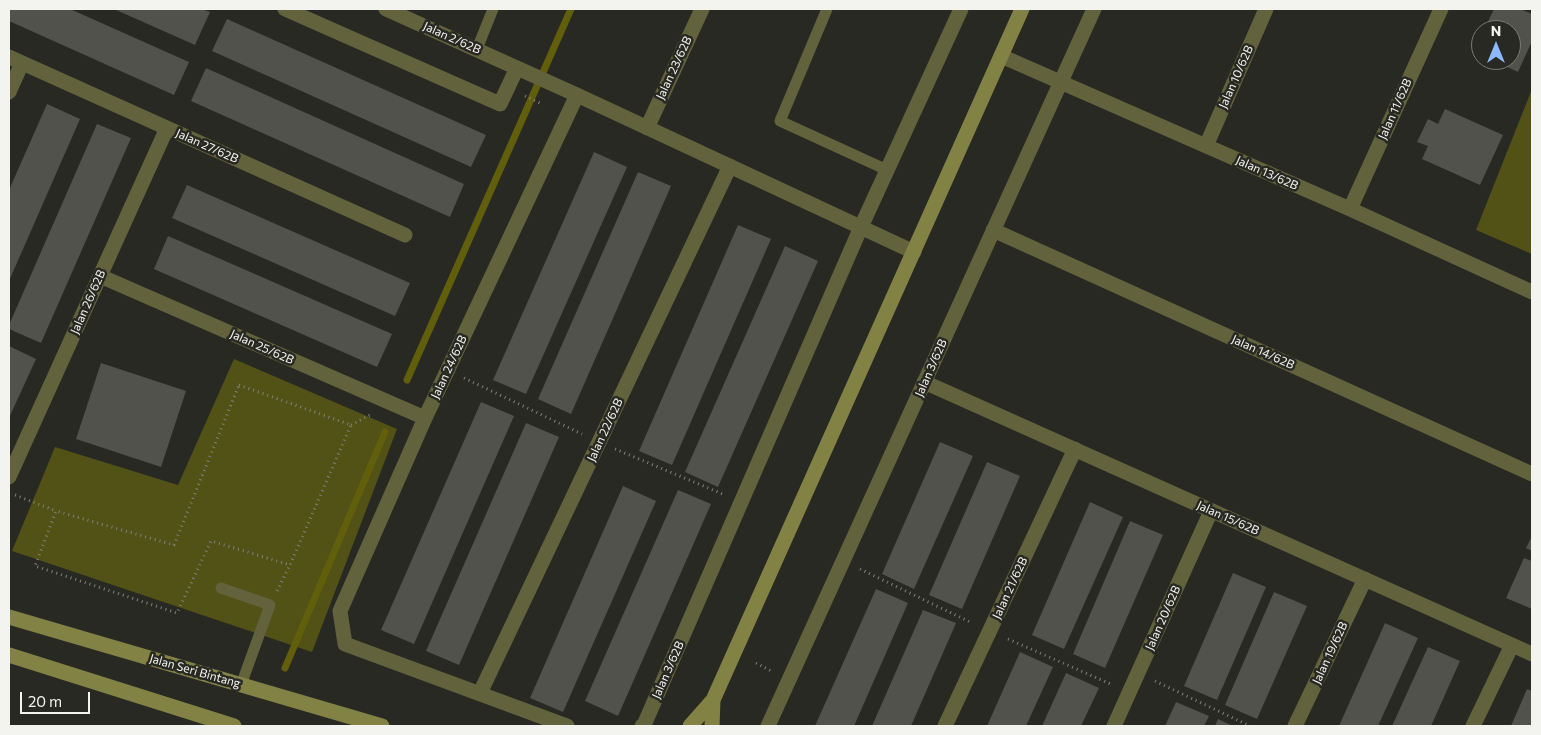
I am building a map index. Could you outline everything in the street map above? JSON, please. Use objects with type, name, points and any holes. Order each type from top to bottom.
[{"type":"street","points":[[285,9],[500,104],[517,68]]},
{"type":"street","name":"Jalan 2/62B","points":[[386,9],[577,95],[914,252]]},
{"type":"street","name":"Jalan 23/62B","points":[[647,128],[702,9]]},
{"type":"street","name":"Jalan 3/62B","points":[[642,726],[862,227],[961,9]]},
{"type":"street","points":[[690,726],[712,700],[1022,9]]},
{"type":"street","name":"Jalan 3/62B","points":[[768,726],[1094,9]]},
{"type":"street","name":"Jalan 10/62B","points":[[1206,146],[1266,9]]},
{"type":"street","name":"Jalan 11/62B","points":[[1350,209],[1441,9]]},
{"type":"street","name":"Jalan 13/62B","points":[[1001,56],[1350,209],[1532,292]]},
{"type":"street","points":[[9,92],[15,60]]},
{"type":"street","name":"Jalan 27/62B","points":[[15,60],[405,235]]},
{"type":"street","name":"Jalan 24/62B","points":[[480,694],[345,644],[340,611],[425,418],[577,95]]},
{"type":"street","name":"Jalan 26/62B","points":[[9,476],[167,128]]},
{"type":"street","name":"Jalan 22/62B","points":[[480,694],[730,166]]},
{"type":"street","name":"Jalan 14/62B","points":[[993,230],[1531,470]]},
{"type":"street","name":"Jalan 25/62B","points":[[100,276],[425,418]]},
{"type":"street","name":"Jalan 15/62B","points":[[924,382],[1532,654]]},
{"type":"street","name":"Jalan 21/62B","points":[[945,726],[1074,449]]},
{"type":"street","name":"Jalan 20/62B","points":[[1114,726],[1211,510]]},
{"type":"street","name":"Jalan 19/62B","points":[[1295,726],[1364,579]]},
{"type":"street","name":"Jalan Seri Bintang","points":[[9,617],[382,726]]},
{"type":"street","points":[[1473,726],[1512,645]]},
{"type":"street","points":[[9,655],[234,726]]},
{"type":"street","points":[[480,694],[567,726]]},
{"type":"street","points":[[712,700],[712,726]]},
{"type":"lane","points":[[476,49],[493,9]]},
{"type":"lane","points":[[826,9],[780,121],[888,170]]},
{"type":"lane","points":[[221,588],[270,605],[241,685]]},
{"type":"path","points":[[522,95],[542,104]]},
{"type":"path","points":[[26,499],[56,511],[174,545],[239,385],[351,425],[290,565],[270,605]]},
{"type":"path","points":[[56,511],[34,566],[177,613],[211,541],[290,565]]},
{"type":"path","points":[[843,562],[970,622]]},
{"type":"path","points":[[1008,639],[1129,692]]},
{"type":"path","points":[[1138,673],[1250,726]]},
{"type":"shaded area","points":[[1532,89],[1532,254],[1476,230]]},
{"type":"shaded area","points":[[234,359],[397,429],[312,652],[12,551],[55,447],[178,485]]},
{"type":"building","points":[[9,9],[70,9],[189,62],[174,95],[9,21]]},
{"type":"building","points":[[114,9],[202,9],[210,12],[195,45]]},
{"type":"building","points":[[1494,9],[1520,9],[1532,14],[1532,41],[1521,65],[1521,20],[1489,20]]},
{"type":"building","points":[[227,19],[486,135],[471,167],[212,51]]},
{"type":"building","points":[[206,68],[464,184],[450,217],[191,101]]},
{"type":"building","points":[[47,104],[80,119],[9,281],[9,190]]},
{"type":"building","points":[[1445,109],[1503,135],[1480,185],[1422,159],[1428,146],[1417,142],[1428,119],[1438,124]]},
{"type":"building","points":[[97,124],[131,138],[41,343],[9,329],[9,325]]},
{"type":"building","points":[[594,152],[627,167],[526,394],[493,380]]},
{"type":"building","points":[[638,172],[671,186],[571,414],[538,399]]},
{"type":"building","points":[[187,185],[410,283],[395,316],[172,218]]},
{"type":"building","points":[[738,225],[771,239],[672,465],[639,451]]},
{"type":"building","points":[[168,236],[392,334],[377,367],[154,269]]},
{"type":"building","points":[[785,246],[818,261],[718,487],[685,472]]},
{"type":"building","points":[[9,346],[36,359],[9,418]]},
{"type":"building","points":[[101,363],[186,391],[161,467],[76,439]]},
{"type":"building","points":[[481,402],[514,416],[414,644],[381,630]]},
{"type":"building","points":[[526,423],[559,437],[459,665],[426,651]]},
{"type":"building","points":[[940,442],[973,456],[914,589],[882,574]]},
{"type":"building","points":[[987,462],[1020,476],[962,609],[929,595]]},
{"type":"building","points":[[623,486],[656,501],[563,712],[530,698]]},
{"type":"building","points":[[678,490],[711,504],[618,716],[585,701]]},
{"type":"building","points":[[1090,502],[1123,517],[1064,649],[1032,635]]},
{"type":"building","points":[[1130,521],[1163,535],[1105,668],[1073,654]]},
{"type":"building","points":[[1532,536],[1532,551],[1526,548]]},
{"type":"building","points":[[1524,558],[1532,561],[1532,609],[1506,598]]},
{"type":"building","points":[[1233,573],[1266,587],[1217,700],[1184,686]]},
{"type":"building","points":[[876,589],[908,603],[854,726],[815,726]]},
{"type":"building","points":[[1274,592],[1307,606],[1257,719],[1225,705]]},
{"type":"building","points":[[923,610],[956,623],[911,726],[872,726]]},
{"type":"building","points":[[1385,623],[1418,638],[1378,726],[1339,726]]},
{"type":"building","points":[[1428,647],[1460,661],[1431,726],[1392,726]]},
{"type":"building","points":[[1020,652],[1053,667],[1026,726],[987,726]]},
{"type":"building","points":[[1066,673],[1099,688],[1081,726],[1042,726]]},
{"type":"building","points":[[1527,689],[1532,691],[1532,726],[1511,726]]},
{"type":"building","points":[[1176,702],[1209,716],[1204,726],[1165,726]]},
{"type":"building","points":[[1218,719],[1233,726],[1215,726]]},
{"type":"waterway","points":[[407,380],[571,9]]},
{"type":"waterway","points":[[285,668],[385,432]]}]
